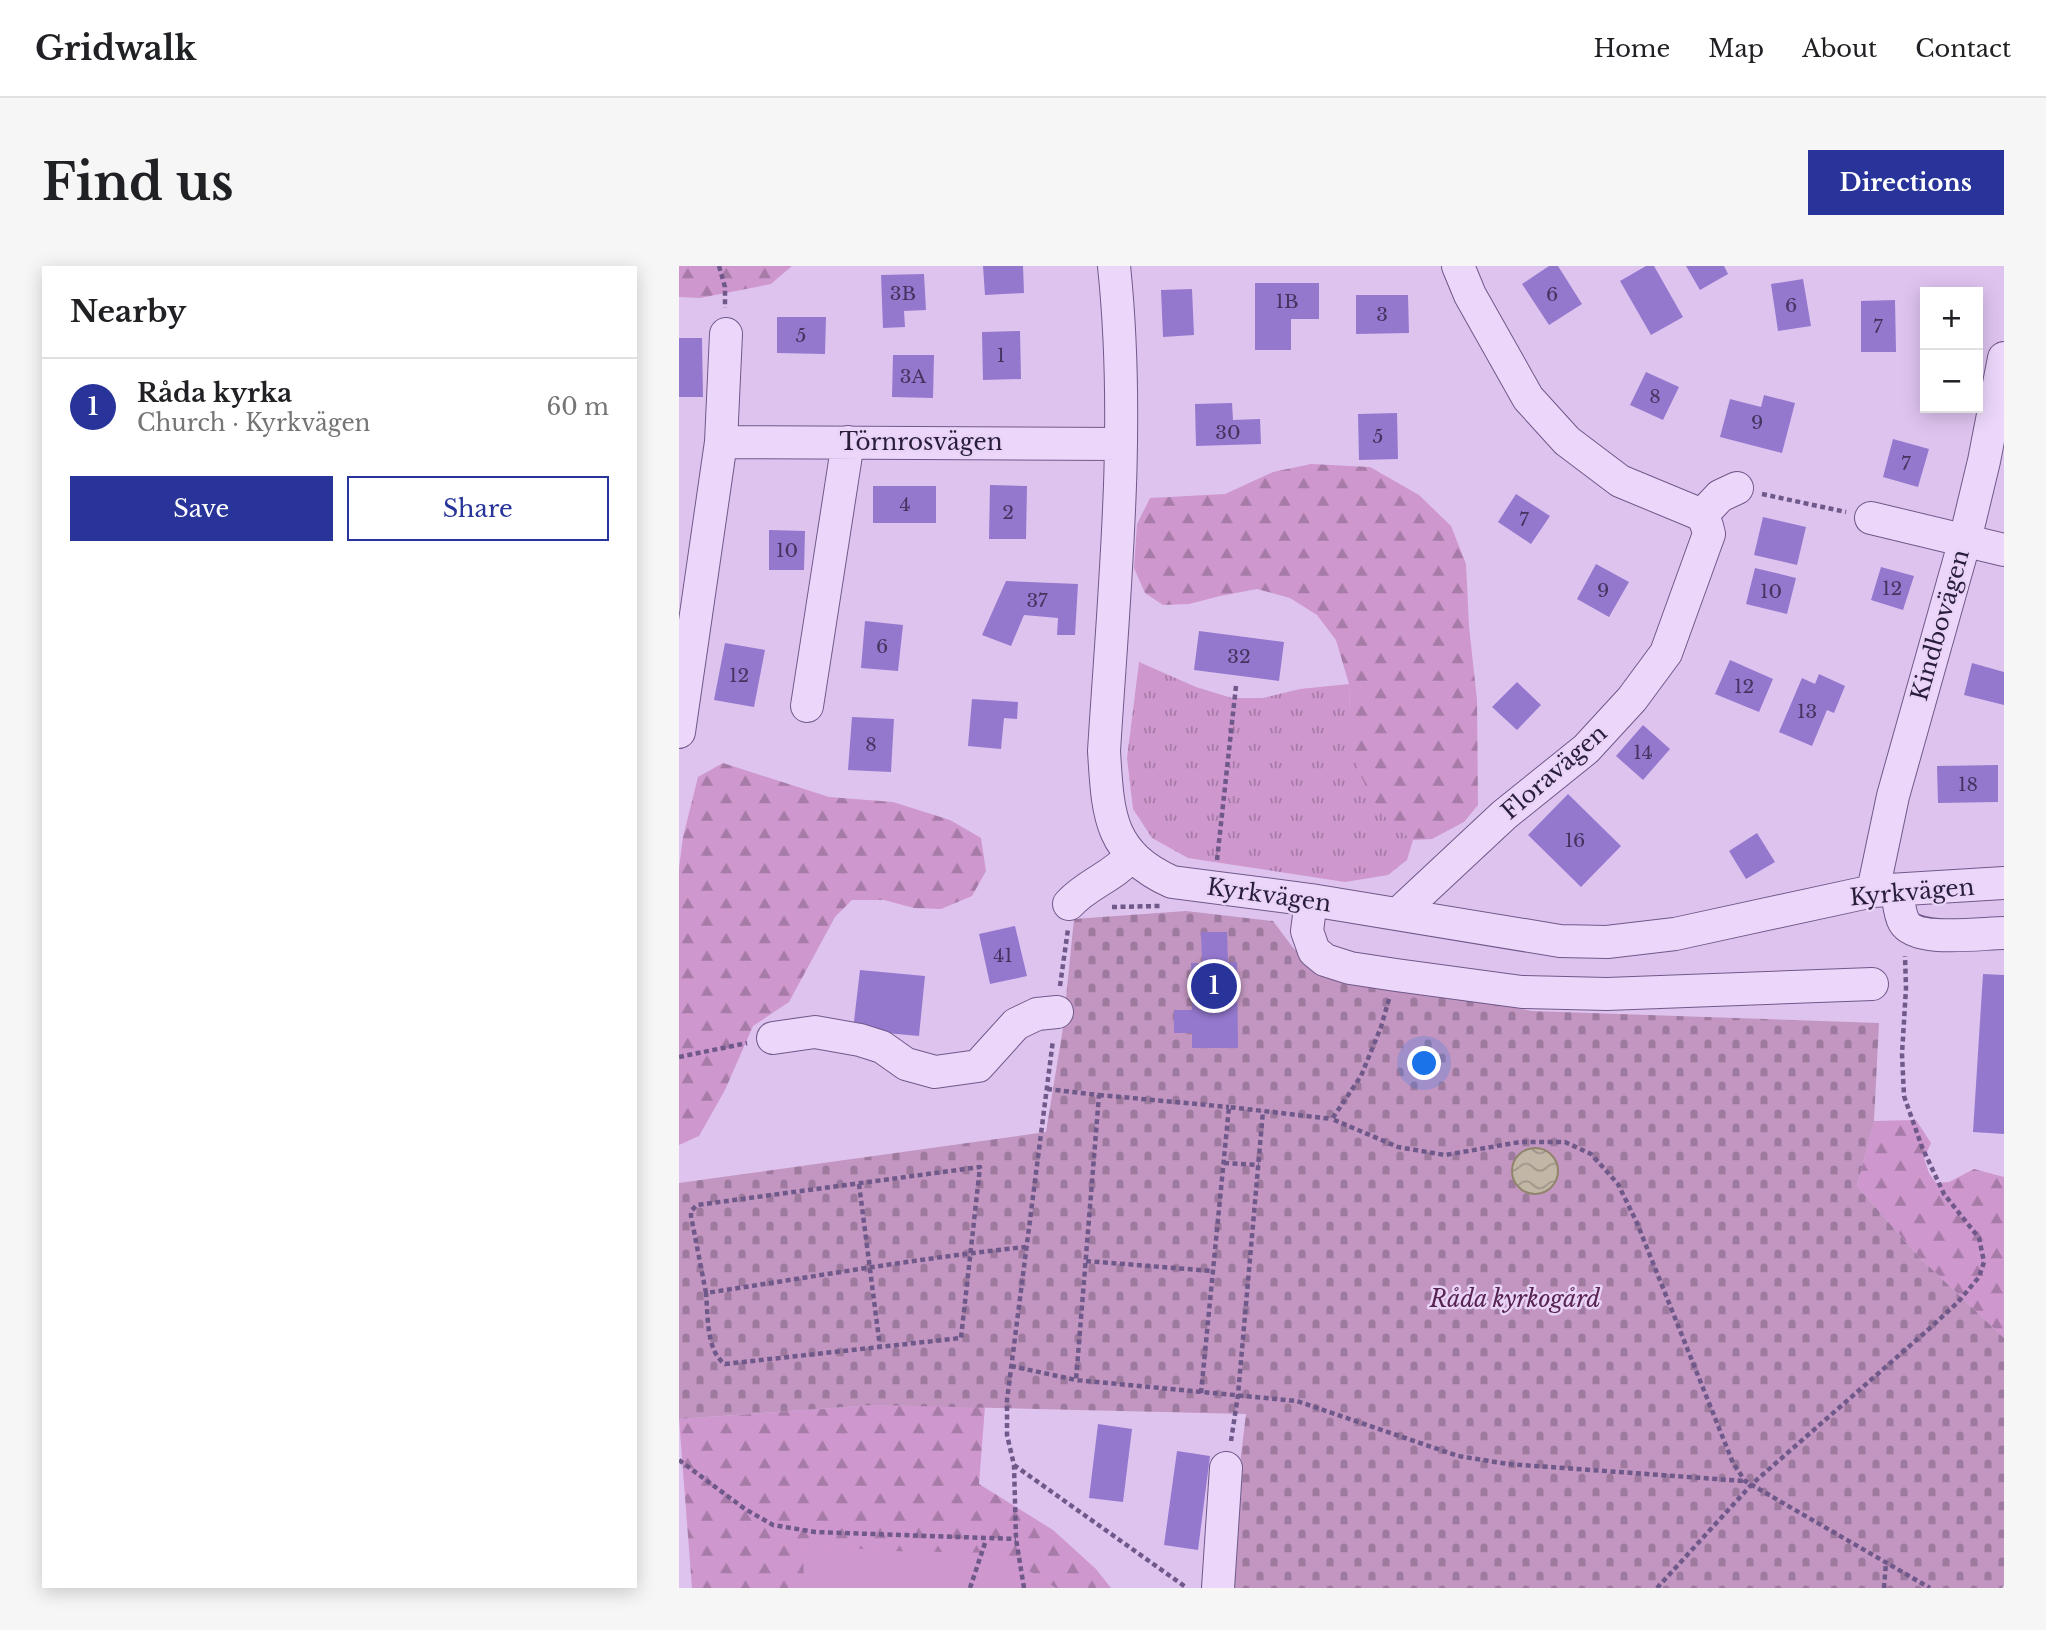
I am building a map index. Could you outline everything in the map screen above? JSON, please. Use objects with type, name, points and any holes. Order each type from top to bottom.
[{"type":"street","name":"Kyrkvägen","points":[[1114,266],[1118,310],[1121,444],[1104,751],[1107,801],[1116,834],[1131,856],[1152,873],[1173,882],[1311,900],[1560,941],[1607,942],[1675,934],[1885,891],[2004,883]]},
{"type":"street","points":[[1458,266],[1470,295],[1528,398],[1567,442],[1620,481],[1702,515],[1720,496],[1737,488]]},
{"type":"street","points":[[679,732],[721,442],[726,334]]},
{"type":"street","name":"Kindbovägen","points":[[1885,891],[1893,796],[1965,540],[2004,358]]},
{"type":"street","name":"Törnrosvägen","points":[[721,442],[1121,444]]},
{"type":"street","points":[[807,706],[848,442]]},
{"type":"street","name":"Floravägen","points":[[1398,914],[1504,815],[1586,749],[1632,699],[1666,653],[1677,626],[1709,534],[1702,515]]},
{"type":"street","points":[[1871,518],[2004,550]]},
{"type":"street","points":[[1069,911],[1078,894],[1121,867],[1131,856]]},
{"type":"street","points":[[1885,891],[1910,930],[1934,935],[2004,933]]},
{"type":"street","points":[[1311,900],[1307,931],[1314,951],[1325,960],[1350,968],[1396,975],[1534,993],[1607,994],[1872,984]]},
{"type":"street","points":[[773,1038],[815,1031],[860,1040],[881,1047],[906,1064],[935,1072],[978,1066],[1017,1024],[1037,1014],[1056,1012]]},
{"type":"street","points":[[1218,1588],[1226,1468]]},
{"type":"path","points":[[719,266],[725,287],[726,334]]},
{"type":"path","points":[[1737,488],[1871,518]]},
{"type":"path","points":[[1214,888],[1236,687]]},
{"type":"path","points":[[1101,907],[1166,905]]},
{"type":"path","points":[[1024,1588],[1016,1539],[1014,1465],[1007,1436],[1007,1400],[1069,911]]},
{"type":"path","points":[[1657,1588],[1752,1484],[1958,1302],[1979,1276],[1984,1262],[1979,1237],[1944,1194],[1922,1147],[1904,1096],[1902,1055],[1906,988],[1905,924]]},
{"type":"path","points":[[1332,1119],[1361,1076],[1381,1027],[1396,975]]},
{"type":"path","points":[[679,1057],[773,1038]]},
{"type":"path","points":[[1047,1089],[1332,1119],[1398,1147],[1445,1155],[1520,1142],[1565,1142],[1591,1154],[1618,1184],[1637,1223],[1733,1463],[1745,1481]]},
{"type":"path","points":[[1076,1380],[1099,1095]]},
{"type":"path","points":[[1201,1393],[1229,1107]]},
{"type":"path","points":[[1226,1468],[1238,1395],[1263,1111]]},
{"type":"path","points":[[1224,1163],[1258,1165]]},
{"type":"path","points":[[980,1167],[971,1254],[961,1338],[725,1364],[717,1359],[713,1348],[706,1293],[691,1216],[693,1208],[980,1167]]},
{"type":"path","points":[[859,1184],[880,1347]]},
{"type":"path","points":[[706,1293],[1025,1247]]},
{"type":"path","points":[[1086,1261],[1212,1271]]},
{"type":"path","points":[[1011,1366],[1076,1380],[1297,1401],[1458,1457],[1534,1466],[1745,1481],[1930,1588]]},
{"type":"path","points":[[679,1461],[745,1509],[773,1525],[815,1532],[1016,1539]]},
{"type":"path","points":[[1014,1465],[1187,1588]]},
{"type":"path","points":[[970,1588],[986,1540]]},
{"type":"path","points":[[1884,1588],[1886,1562]]},
{"type":"green space","points":[[679,266],[792,266],[771,284],[700,298],[679,297]]},
{"type":"green space","points":[[1311,464],[1370,467],[1419,495],[1451,526],[1466,564],[1477,700],[1478,805],[1464,822],[1432,839],[1413,840],[1392,826],[1371,797],[1357,768],[1350,731],[1349,684],[1336,640],[1317,615],[1290,598],[1257,589],[1189,604],[1163,605],[1145,593],[1134,568],[1137,524],[1150,498],[1225,494],[1273,472]]},
{"type":"green space","points":[[1139,662],[1196,687],[1232,698],[1263,698],[1300,689],[1349,684],[1351,730],[1360,771],[1379,808],[1413,840],[1407,860],[1388,875],[1345,882],[1188,858],[1152,838],[1133,809],[1127,758]]},
{"type":"green space","points":[[723,763],[829,797],[893,802],[950,820],[981,838],[986,871],[972,896],[941,909],[914,908],[884,900],[852,900],[835,917],[789,1002],[753,1026],[725,1090],[699,1136],[679,1145],[679,868],[683,837],[698,777]]},
{"type":"green space","name":"Råda kyrkogård","points":[[1186,911],[1273,921],[1294,949],[1336,973],[1532,1011],[1879,1023],[1874,1121],[1857,1186],[1918,1256],[2004,1338],[2002,1588],[1225,1588],[1246,1414],[874,1405],[679,1419],[679,1183],[1046,1132],[1063,1028],[1074,919]]},
{"type":"green space","points":[[1916,1120],[1931,1143],[1924,1158],[1936,1183],[1949,1182],[1974,1169],[2004,1177],[2004,1338],[1918,1256],[1857,1186],[1874,1121]]},
{"type":"green space","points":[[874,1405],[985,1406],[979,1484],[1053,1530],[1096,1569],[1111,1588],[692,1588],[679,1419]]},
{"type":"green space","points":[[803,1544],[887,1551],[1001,1553],[1056,1588],[804,1588]]},
{"type":"water","points":[[1535,1148],[1552,1154],[1558,1171],[1552,1188],[1535,1194],[1518,1188],[1512,1171],[1518,1154]]},
{"type":"building","points":[[983,266],[1023,266],[1024,293],[985,295]]},
{"type":"building","points":[[1549,266],[1558,266],[1582,304],[1549,325],[1522,284]]},
{"type":"building","points":[[1646,266],[1654,266],[1683,317],[1651,335],[1620,281]]},
{"type":"building","points":[[1686,266],[1724,266],[1728,274],[1700,290]]},
{"type":"building","points":[[924,274],[926,310],[904,311],[905,327],[883,328],[881,275]]},
{"type":"building","points":[[1803,279],[1811,326],[1778,331],[1771,284]]},
{"type":"building","points":[[1255,283],[1319,283],[1319,319],[1291,319],[1291,350],[1255,350]]},
{"type":"building","points":[[1192,289],[1194,335],[1163,337],[1161,290]]},
{"type":"building","points":[[1356,295],[1408,295],[1409,333],[1356,334]]},
{"type":"building","points":[[1895,300],[1896,352],[1861,352],[1861,301]]},
{"type":"building","points":[[777,317],[826,317],[825,354],[777,353]]},
{"type":"building","points":[[1020,331],[1021,379],[983,380],[982,332]]},
{"type":"building","points":[[679,338],[702,338],[703,397],[679,397]]},
{"type":"building","points":[[893,355],[934,355],[933,398],[892,397]]},
{"type":"building","points":[[1646,372],[1679,387],[1663,420],[1630,405]]},
{"type":"building","points":[[1764,395],[1795,403],[1782,453],[1720,437],[1730,399],[1761,407]]},
{"type":"building","points":[[1232,403],[1233,420],[1260,419],[1261,444],[1196,446],[1195,404]]},
{"type":"building","points":[[1397,413],[1398,459],[1359,460],[1358,414]]},
{"type":"building","points":[[1893,439],[1929,449],[1918,487],[1883,477]]},
{"type":"building","points":[[990,485],[1027,486],[1026,539],[989,539]]},
{"type":"building","points":[[873,486],[936,486],[936,523],[873,523]]},
{"type":"building","points":[[1516,494],[1550,516],[1531,544],[1498,522]]},
{"type":"building","points":[[1763,517],[1806,527],[1797,565],[1754,555]]},
{"type":"building","points":[[769,530],[805,531],[804,570],[769,570]]},
{"type":"building","points":[[1596,564],[1629,582],[1609,617],[1577,599]]},
{"type":"building","points":[[1881,567],[1914,576],[1903,610],[1871,600]]},
{"type":"building","points":[[1755,568],[1796,578],[1787,614],[1746,604]]},
{"type":"building","points":[[1006,581],[1078,584],[1075,635],[1057,635],[1058,618],[1024,615],[1011,646],[982,635]]},
{"type":"building","points":[[865,621],[903,625],[898,671],[861,668]]},
{"type":"building","points":[[1199,631],[1284,642],[1279,681],[1194,670]]},
{"type":"building","points":[[725,643],[765,650],[754,707],[714,700]]},
{"type":"building","points":[[1730,660],[1773,679],[1759,712],[1715,694]]},
{"type":"building","points":[[1972,663],[2004,672],[2004,705],[1964,695]]},
{"type":"building","points":[[1819,674],[1845,686],[1834,713],[1827,710],[1812,746],[1779,732],[1802,678],[1815,684]]},
{"type":"building","points":[[1517,682],[1541,705],[1517,730],[1492,707]]},
{"type":"building","points":[[972,699],[1018,702],[1017,719],[1004,718],[1001,749],[968,746]]},
{"type":"building","points":[[852,717],[894,719],[891,772],[848,770]]},
{"type":"building","points":[[1643,725],[1670,749],[1643,780],[1616,756]]},
{"type":"building","points":[[1998,765],[1998,802],[1938,803],[1937,766]]},
{"type":"building","points":[[1568,794],[1621,846],[1581,887],[1528,835]]},
{"type":"building","points":[[1757,833],[1775,862],[1746,879],[1729,851]]},
{"type":"building","points":[[1015,926],[1027,976],[990,984],[979,934]]},
{"type":"building","points":[[1201,932],[1227,932],[1228,962],[1237,962],[1238,1048],[1192,1048],[1192,1033],[1174,1033],[1174,1010],[1192,1010],[1191,963],[1202,963]]},
{"type":"building","points":[[860,970],[925,976],[919,1036],[853,1030]]},
{"type":"building","points":[[1983,974],[2004,975],[2004,1134],[1973,1132]]},
{"type":"building","points":[[1098,1424],[1132,1429],[1123,1502],[1089,1498]]},
{"type":"building","points":[[1177,1451],[1210,1456],[1198,1550],[1164,1545]]},
{"type":"place","name":"Råda kyrka","points":[[1214,986]]}]
